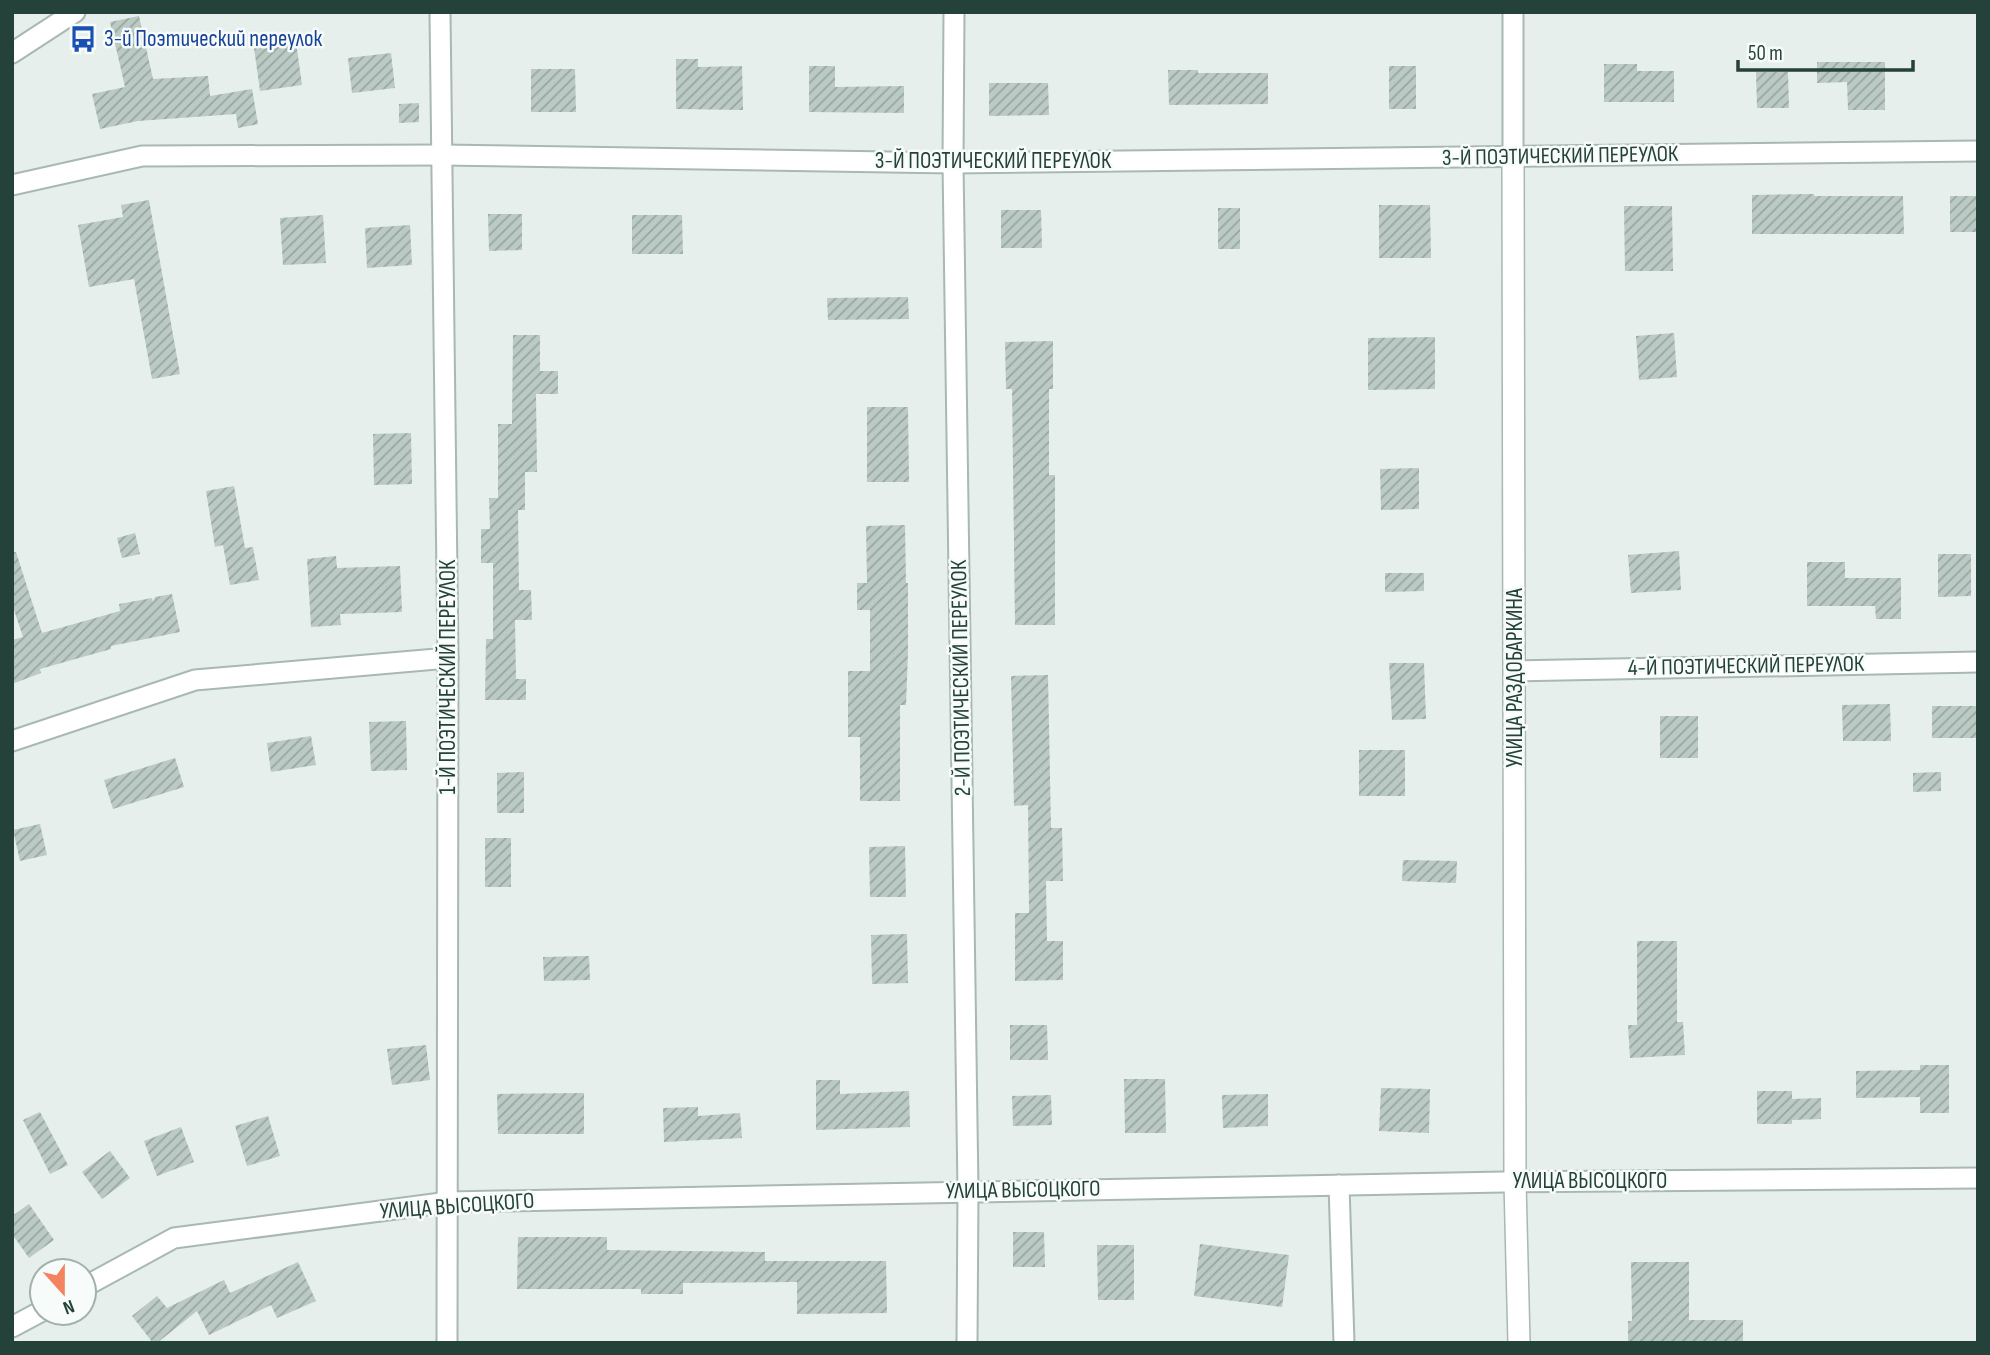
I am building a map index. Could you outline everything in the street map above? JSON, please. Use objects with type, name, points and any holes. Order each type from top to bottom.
[{"type":"street","points":[[12,53],[75,12]]},
{"type":"street","name":"1-Й ПОЭТИЧЕСКИЙ ПЕРЕУЛОК","points":[[440,12],[448,657],[447,1343]]},
{"type":"street","name":"2-Й ПОЭТИЧЕСКИЙ ПЕРЕУЛОК","points":[[954,12],[953,163],[968,1191],[967,1343]]},
{"type":"street","name":"УЛИЦА РАЗДОБАРКИНА","points":[[1513,12],[1515,1182],[1519,1343]]},
{"type":"street","name":"3-Й ПОЭТИЧЕСКИЙ ПЕРЕУЛОК","points":[[12,185],[142,156],[443,155],[953,163],[1978,152]]},
{"type":"street","points":[[12,741],[195,680],[448,657]]},
{"type":"street","name":"4-Й ПОЭТИЧЕСКИЙ ПЕРЕУЛОК","points":[[1515,671],[1978,662]]},
{"type":"street","name":"УЛИЦА ВЫСОЦКОГО","points":[[98,1279],[174,1238],[449,1202],[1515,1182],[1978,1178]]},
{"type":"street","points":[[1339,1185],[1344,1343]]},
{"type":"street","points":[[12,1327],[28,1318]]},
{"type":"building","points":[[139,16],[153,79],[208,76],[210,96],[252,89],[258,124],[238,128],[236,114],[138,121],[100,129],[92,94],[125,87],[110,22]]},
{"type":"building","points":[[296,42],[302,85],[260,91],[254,48]]},
{"type":"building","points":[[391,53],[395,88],[352,93],[348,58]]},
{"type":"building","points":[[676,59],[698,59],[698,67],[742,66],[743,110],[676,109]]},
{"type":"building","points":[[1817,62],[1885,62],[1885,110],[1848,110],[1847,82],[1817,83]]},
{"type":"building","points":[[1604,64],[1637,64],[1637,71],[1674,71],[1674,102],[1604,102]]},
{"type":"building","points":[[809,66],[835,66],[835,87],[904,86],[904,113],[809,112]]},
{"type":"building","points":[[1389,66],[1416,66],[1416,109],[1389,109]]},
{"type":"building","points":[[531,69],[575,69],[576,112],[531,112]]},
{"type":"building","points":[[1168,70],[1268,73],[1268,104],[1169,105]]},
{"type":"building","points":[[1756,72],[1788,72],[1789,108],[1757,108]]},
{"type":"building","points":[[989,83],[1048,83],[1049,115],[989,116]]},
{"type":"building","points":[[419,103],[419,122],[399,123],[399,104]]},
{"type":"building","points":[[1752,195],[1903,196],[1904,234],[1752,234]]},
{"type":"building","points":[[1950,196],[1978,196],[1978,232],[1950,232]]},
{"type":"building","points":[[149,200],[180,374],[152,379],[134,279],[89,287],[78,225],[123,217],[121,205]]},
{"type":"building","points":[[1379,205],[1430,205],[1431,258],[1379,258]]},
{"type":"building","points":[[1624,206],[1672,206],[1673,271],[1625,271]]},
{"type":"building","points":[[1218,208],[1240,208],[1240,249],[1218,249]]},
{"type":"building","points":[[1001,210],[1041,210],[1042,248],[1001,248]]},
{"type":"building","points":[[488,214],[522,214],[522,250],[489,251]]},
{"type":"building","points":[[323,215],[326,263],[283,265],[280,218]]},
{"type":"building","points":[[632,215],[682,215],[683,254],[632,254]]},
{"type":"building","points":[[410,225],[412,265],[367,268],[365,228]]},
{"type":"building","points":[[908,297],[909,319],[828,320],[827,298]]},
{"type":"building","points":[[1674,333],[1677,377],[1639,380],[1636,336]]},
{"type":"building","points":[[513,335],[540,335],[540,371],[558,371],[558,394],[536,394],[537,472],[525,472],[525,510],[518,510],[519,590],[531,590],[532,620],[515,620],[516,679],[526,679],[526,700],[485,700],[486,639],[493,639],[493,563],[481,563],[481,529],[490,529],[489,498],[498,498],[498,424],[512,424]]},
{"type":"building","points":[[1435,337],[1435,389],[1368,390],[1368,338]]},
{"type":"building","points":[[1053,341],[1053,389],[1049,389],[1049,475],[1055,475],[1055,625],[1015,625],[1012,389],[1006,389],[1005,342]]},
{"type":"building","points":[[867,407],[908,407],[909,482],[867,482]]},
{"type":"building","points":[[411,433],[412,484],[374,485],[373,434]]},
{"type":"building","points":[[1419,468],[1419,509],[1381,510],[1380,469]]},
{"type":"building","points":[[234,486],[245,548],[253,547],[259,580],[230,585],[223,545],[215,547],[206,491]]},
{"type":"building","points":[[905,525],[908,653],[906,705],[900,705],[900,801],[860,801],[860,737],[848,737],[848,671],[870,671],[870,610],[857,610],[857,583],[867,583],[866,526]]},
{"type":"building","points":[[135,533],[140,554],[122,558],[117,538]]},
{"type":"building","points":[[1679,551],[1681,590],[1631,593],[1628,555]]},
{"type":"building","points":[[12,552],[16,552],[42,633],[120,611],[119,604],[152,598],[153,602],[155,597],[172,594],[180,632],[111,646],[111,649],[40,669],[41,673],[12,684],[12,640],[23,637],[12,604]]},
{"type":"building","points":[[1938,554],[1971,554],[1971,596],[1938,597]]},
{"type":"building","points":[[336,556],[337,568],[400,566],[402,612],[340,614],[341,625],[311,627],[307,559]]},
{"type":"building","points":[[1807,562],[1845,562],[1845,578],[1901,578],[1901,619],[1876,619],[1875,606],[1807,606]]},
{"type":"building","points":[[1385,573],[1424,573],[1424,591],[1385,592]]},
{"type":"building","points":[[1389,663],[1424,663],[1426,719],[1392,720]]},
{"type":"building","points":[[1048,675],[1051,828],[1062,828],[1063,881],[1046,881],[1047,941],[1063,941],[1063,980],[1015,981],[1015,913],[1029,913],[1028,805],[1014,806],[1011,676]]},
{"type":"building","points":[[1890,704],[1891,741],[1843,741],[1842,705]]},
{"type":"building","points":[[1932,706],[1978,706],[1978,738],[1932,738]]},
{"type":"building","points":[[1660,716],[1698,716],[1698,758],[1660,758]]},
{"type":"building","points":[[406,721],[407,770],[371,771],[369,722]]},
{"type":"building","points":[[311,736],[316,765],[271,772],[267,743]]},
{"type":"building","points":[[1359,750],[1405,750],[1405,796],[1359,796]]},
{"type":"building","points":[[175,758],[184,787],[113,809],[104,780]]},
{"type":"building","points":[[524,772],[524,813],[497,813],[497,773]]},
{"type":"building","points":[[1941,772],[1941,791],[1913,792],[1913,773]]},
{"type":"building","points":[[40,824],[47,855],[20,861],[13,830]]},
{"type":"building","points":[[485,838],[511,838],[511,887],[485,887]]},
{"type":"building","points":[[905,846],[906,897],[870,897],[869,847]]},
{"type":"building","points":[[1403,860],[1457,861],[1456,883],[1402,881]]},
{"type":"building","points":[[907,934],[908,983],[872,984],[871,935]]},
{"type":"building","points":[[1637,941],[1677,941],[1677,1022],[1683,1022],[1685,1055],[1630,1058],[1628,1025],[1637,1025]]},
{"type":"building","points":[[589,956],[590,980],[544,981],[543,957]]},
{"type":"building","points":[[1010,1025],[1047,1025],[1048,1060],[1010,1060]]},
{"type":"building","points":[[426,1045],[430,1080],[392,1085],[387,1049]]},
{"type":"building","points":[[1920,1065],[1949,1065],[1949,1113],[1920,1113],[1920,1097],[1856,1098],[1856,1071],[1920,1070]]},
{"type":"building","points":[[1124,1079],[1165,1079],[1166,1133],[1125,1133]]},
{"type":"building","points":[[816,1080],[840,1080],[840,1094],[909,1091],[910,1127],[816,1130]]},
{"type":"building","points":[[1381,1088],[1430,1089],[1429,1133],[1379,1131]]},
{"type":"building","points":[[1757,1091],[1792,1091],[1792,1099],[1821,1098],[1821,1119],[1792,1120],[1792,1124],[1757,1124]]},
{"type":"building","points":[[584,1093],[584,1134],[498,1134],[497,1094]]},
{"type":"building","points":[[1268,1094],[1268,1126],[1223,1128],[1222,1095]]},
{"type":"building","points":[[1051,1095],[1052,1125],[1013,1126],[1012,1096]]},
{"type":"building","points":[[698,1107],[698,1116],[740,1113],[742,1138],[664,1142],[663,1108]]},
{"type":"building","points":[[40,1112],[68,1165],[50,1174],[23,1120]]},
{"type":"building","points":[[268,1116],[280,1156],[247,1166],[235,1126]]},
{"type":"building","points":[[181,1127],[194,1162],[157,1176],[144,1141]]},
{"type":"building","points":[[110,1151],[130,1178],[102,1199],[82,1172]]},
{"type":"building","points":[[29,1204],[54,1240],[28,1257],[12,1234],[12,1216]]},
{"type":"building","points":[[1013,1232],[1044,1232],[1045,1267],[1013,1267]]},
{"type":"building","points":[[518,1237],[607,1237],[607,1250],[765,1252],[765,1261],[886,1261],[887,1313],[797,1314],[797,1282],[683,1283],[683,1294],[641,1294],[641,1289],[517,1289]]},
{"type":"building","points":[[1200,1244],[1289,1255],[1282,1307],[1194,1296]]},
{"type":"building","points":[[1097,1245],[1134,1245],[1134,1300],[1098,1300]]},
{"type":"building","points":[[298,1262],[316,1301],[277,1318],[271,1305],[209,1335],[197,1311],[157,1343],[153,1343],[132,1316],[157,1296],[167,1308],[224,1280],[230,1293]]},
{"type":"building","points":[[1631,1262],[1689,1262],[1689,1320],[1743,1320],[1743,1343],[1628,1343],[1628,1321],[1632,1321]]},
{"type":"place","name":"3-й Поэтический переулок","points":[[83,39]]}]
